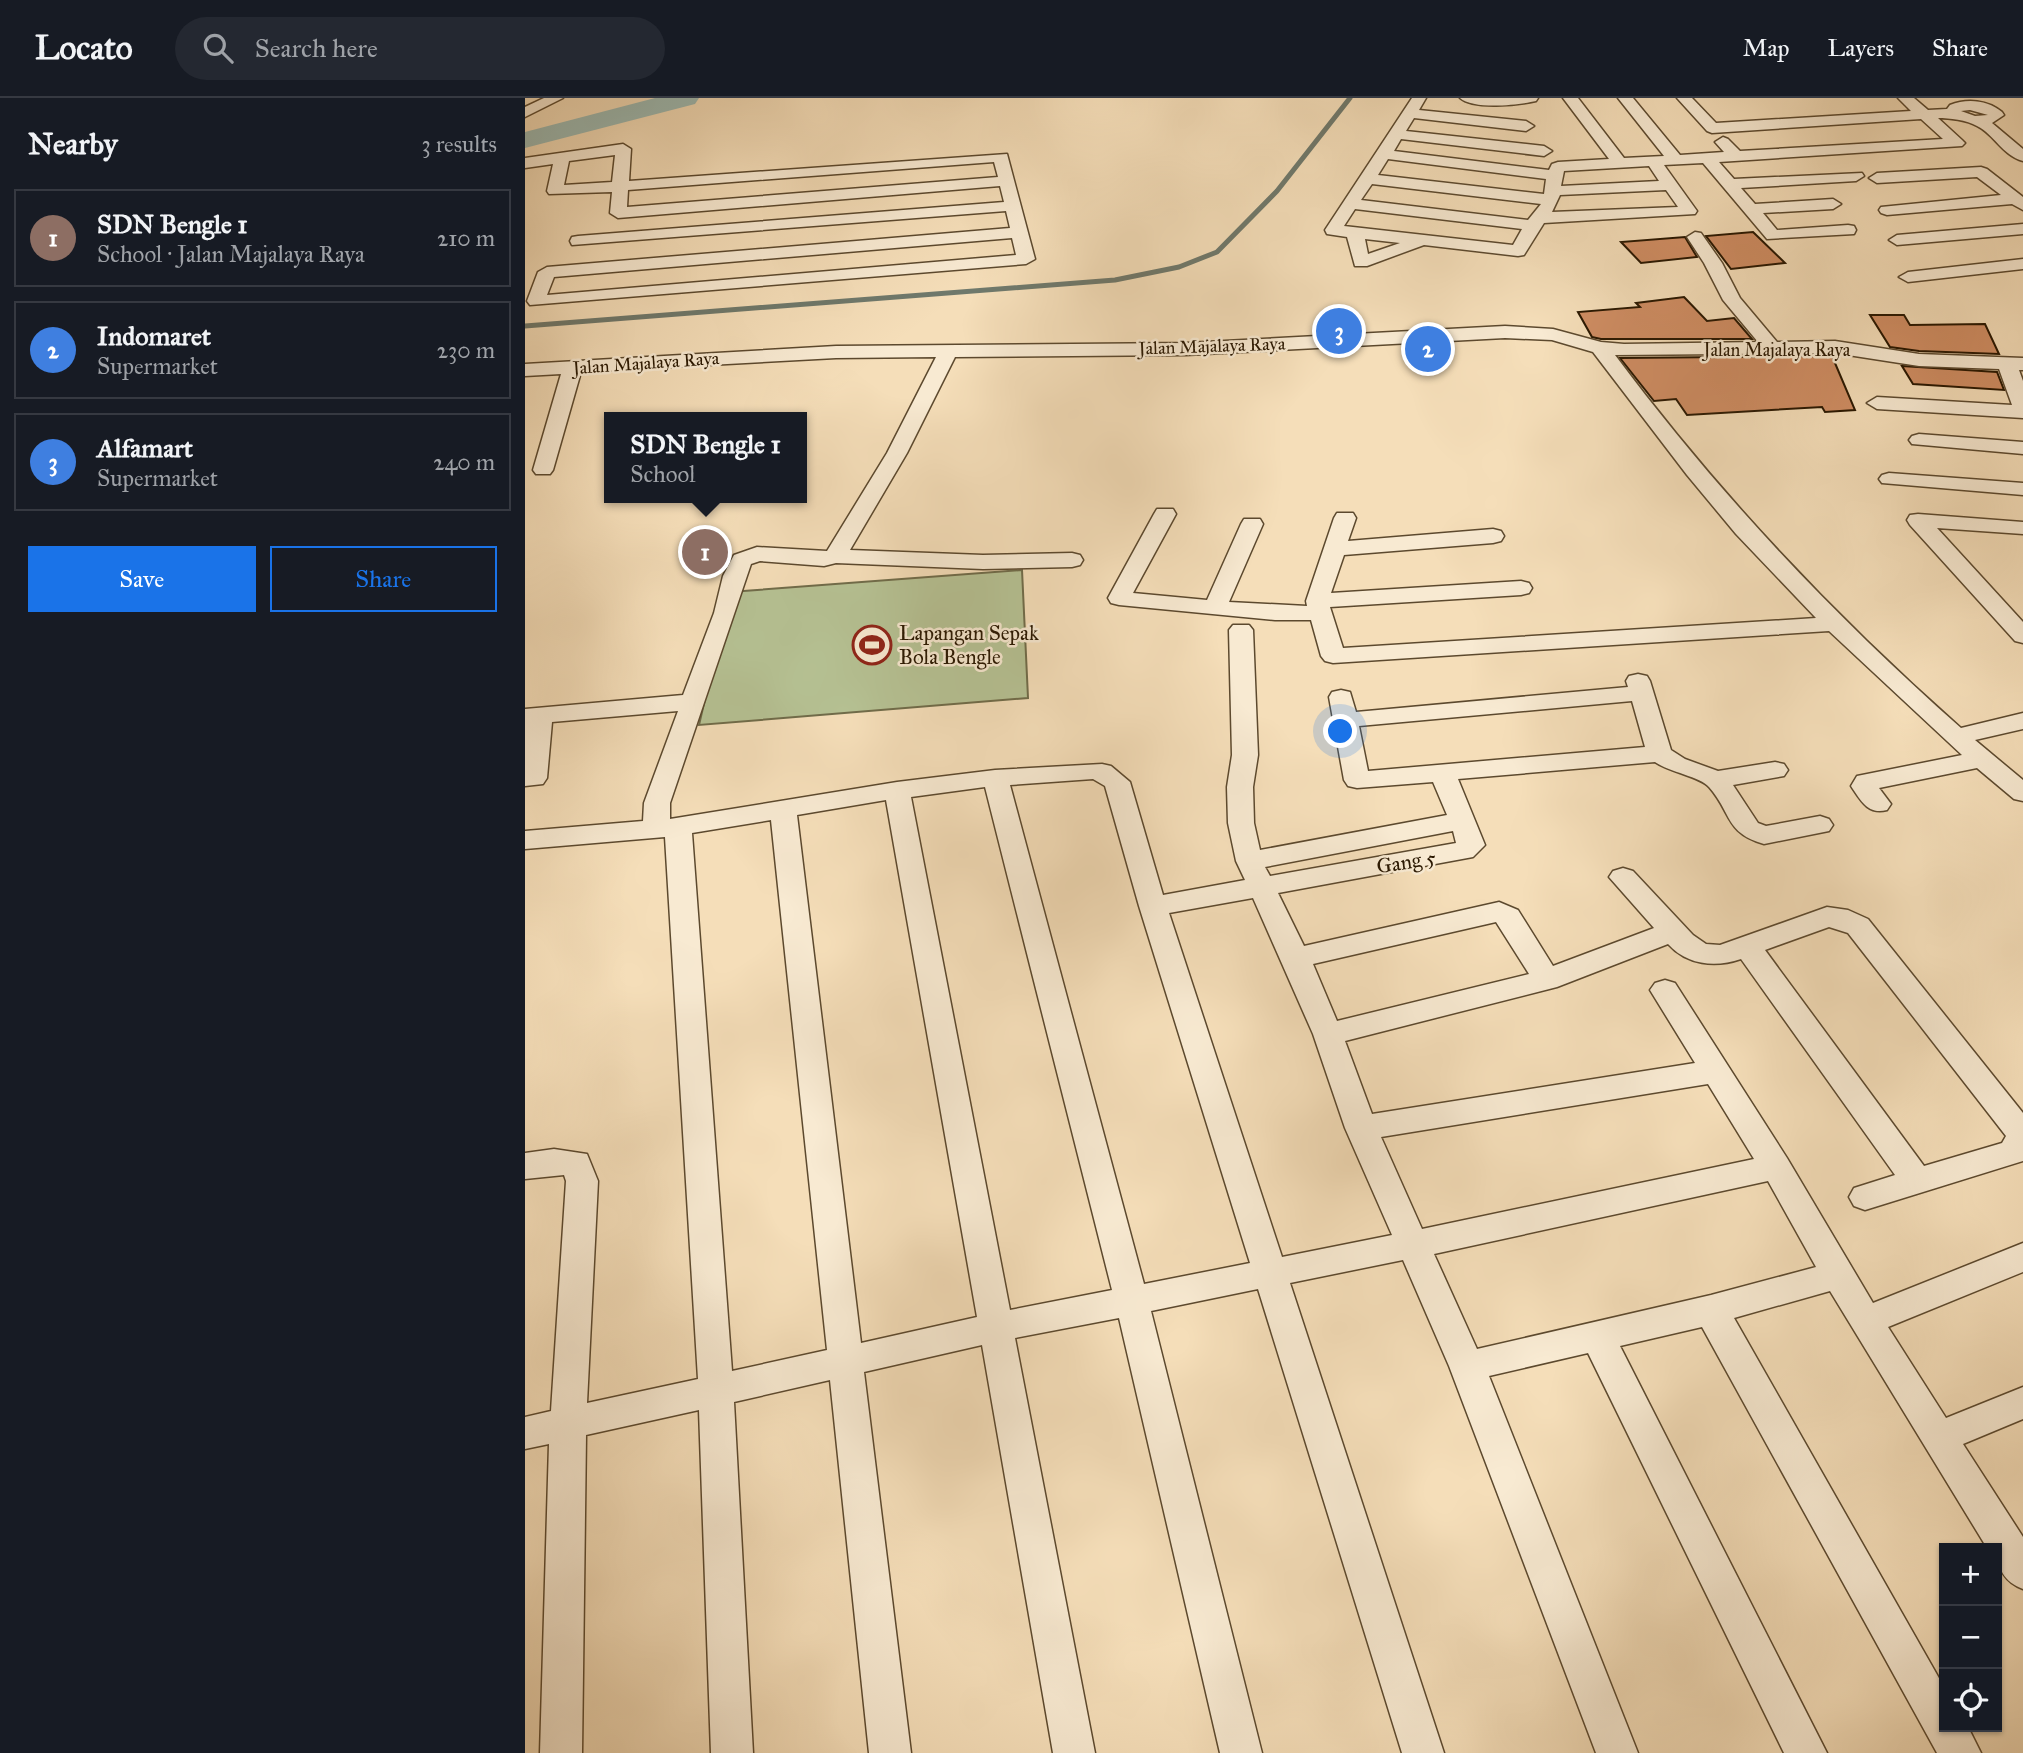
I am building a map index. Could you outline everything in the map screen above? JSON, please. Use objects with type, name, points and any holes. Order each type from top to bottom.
[{"type":"street","points":[[525,113],[556,98]]},
{"type":"street","points":[[1419,98],[1333,230],[1518,251],[1554,183],[1544,151],[1511,100]]},
{"type":"street","points":[[1467,98],[1531,98]]},
{"type":"street","points":[[1570,98],[1620,163]]},
{"type":"street","points":[[1625,98],[1676,160]]},
{"type":"street","points":[[1683,98],[1736,156]]},
{"type":"street","points":[[1384,154],[1554,183],[1620,163],[1957,143],[1905,98]]},
{"type":"street","points":[[1845,105],[1859,119]]},
{"type":"street","points":[[1712,128],[1953,113],[1955,108],[1960,106],[1980,107],[1997,116],[1986,120]]},
{"type":"street","points":[[1410,113],[1526,126]]},
{"type":"street","points":[[1986,120],[2023,147]]},
{"type":"street","points":[[1986,120],[2008,147],[2023,156]]},
{"type":"street","points":[[1396,134],[1544,151]]},
{"type":"street","points":[[525,163],[623,149],[618,213]]},
{"type":"street","points":[[562,156],[555,191],[1001,157],[1026,259],[535,301],[547,272],[1019,232]]},
{"type":"street","points":[[1707,158],[1773,235],[1848,230]]},
{"type":"street","points":[[1350,204],[1536,221],[1689,211],[1653,161]]},
{"type":"street","points":[[814,172],[821,276]]},
{"type":"street","points":[[1877,178],[1981,172],[2019,202]]},
{"type":"street","points":[[1730,184],[1856,176]]},
{"type":"street","points":[[1751,209],[1839,200],[1829,178]]},
{"type":"street","points":[[1367,179],[1671,185]]},
{"type":"street","points":[[596,240],[605,214],[1007,180]]},
{"type":"street","points":[[1887,210],[2019,202]]},
{"type":"street","points":[[578,242],[1013,206]]},
{"type":"street","points":[[1897,240],[2023,229]]},
{"type":"street","points":[[1355,232],[1361,268],[1423,240]]},
{"type":"street","points":[[1695,237],[1713,263],[1732,300],[1772,348]]},
{"type":"street","points":[[1908,277],[2023,264]]},
{"type":"street","name":"Jalan Majalaya Raya","points":[[525,370],[764,355],[949,350],[1186,349],[1505,332],[1553,335],[1600,348],[1642,351],[1835,347],[1919,359],[2015,364]]},
{"type":"street","points":[[1600,348],[1652,419],[1725,510],[1832,624],[2023,793]]},
{"type":"street","points":[[835,556],[897,453],[949,350]]},
{"type":"street","points":[[1877,402],[2023,410],[2015,364]]},
{"type":"street","points":[[543,470],[572,369]]},
{"type":"street","points":[[1919,440],[2023,448]]},
{"type":"street","points":[[1889,479],[2023,489]]},
{"type":"street","points":[[1165,514],[1119,598],[1275,613],[1521,588]]},
{"type":"street","points":[[1345,518],[1319,607],[1343,701],[1357,780],[1660,754],[1686,770],[1717,779],[1775,771]]},
{"type":"street","points":[[2023,528],[1918,520],[2023,636]]},
{"type":"street","points":[[1215,607],[1252,524]]},
{"type":"street","points":[[1336,549],[1493,536]]},
{"type":"street","points":[[732,1753],[716,1389],[667,828],[657,803],[726,613],[734,576],[742,560],[757,554],[824,559],[835,556],[955,562],[1022,563],[1072,560]]},
{"type":"street","points":[[1333,656],[1832,624]]},
{"type":"street","points":[[1241,630],[1245,755],[1240,787],[1241,824],[1254,874],[1296,958],[1328,1034],[1361,1128],[1467,1366],[1617,1753]]},
{"type":"street","points":[[1343,701],[1641,687],[1660,754]]},
{"type":"street","points":[[525,778],[534,778],[533,716],[693,702]]},
{"type":"street","points":[[1957,737],[2023,721]]},
{"type":"street","points":[[1878,804],[1864,786],[1866,782],[1982,759]]},
{"type":"street","points":[[525,840],[667,828],[897,790],[995,778],[1093,771],[1111,777],[1119,789],[1153,906],[1423,1753]]},
{"type":"street","name":"Gang 5","points":[[1254,874],[1464,851],[1472,845],[1442,773]]},
{"type":"street","points":[[995,778],[1132,1302],[1241,1753]]},
{"type":"street","points":[[1717,779],[1755,834],[1820,825]]},
{"type":"street","points":[[897,790],[998,1327],[1074,1753]]},
{"type":"street","points":[[783,808],[890,1753]]},
{"type":"street","points":[[1153,906],[1254,874]]},
{"type":"street","points":[[1623,877],[1692,950],[1707,955],[1722,955],[1827,917],[1838,916],[1858,926],[2021,1133],[2022,1144],[2013,1152],[1865,1197]]},
{"type":"street","points":[[1296,958],[1499,912],[1508,917],[1547,980]]},
{"type":"street","points":[[1328,1034],[1547,980],[1673,931]]},
{"type":"street","points":[[1747,947],[1916,1180]]},
{"type":"street","points":[[1665,990],[1776,1167],[1865,1321],[2023,1571]]},
{"type":"street","points":[[1361,1128],[1715,1071]]},
{"type":"street","points":[[525,1166],[571,1162],[576,1163],[580,1172],[568,1424],[561,1753]]},
{"type":"street","points":[[525,1433],[998,1327],[1412,1245],[1776,1167]]},
{"type":"street","points":[[1865,1321],[2023,1257]]},
{"type":"street","points":[[1467,1366],[1598,1338],[1837,1275]]},
{"type":"street","points":[[1711,1310],[1939,1715]]},
{"type":"street","points":[[1598,1338],[1806,1753]]},
{"type":"street","points":[[1939,1437],[2023,1403]]},
{"type":"street","points":[[1948,1732],[1959,1753]]},
{"type":"green space","name":"Lapangan Sepak Bola Bengle","points":[[1022,570],[1028,698],[699,725],[730,592]]},
{"type":"building","points":[[1753,232],[1785,263],[1731,269],[1706,236]]},
{"type":"building","points":[[1685,237],[1697,257],[1641,263],[1621,242]]},
{"type":"building","points":[[1684,297],[1707,321],[1734,318],[1752,339],[1601,339],[1592,337],[1578,312],[1640,307],[1636,303]]},
{"type":"building","points":[[1870,315],[1904,315],[1910,325],[1985,324],[1999,354],[1919,351],[1890,347]]},
{"type":"building","points":[[1832,356],[1855,410],[1825,412],[1822,407],[1687,415],[1676,399],[1654,401],[1620,358]]},
{"type":"building","points":[[1902,366],[1997,372],[2004,390],[1913,384]]},
{"type":"waterway","points":[[525,140],[686,98]]},
{"type":"waterway","points":[[525,326],[1115,280],[1179,267],[1217,252],[1277,191],[1350,98]]},
{"type":"place","name":"Alfamart","points":[[1339,331]]},
{"type":"place","name":"Indomaret","points":[[1428,349]]},
{"type":"place","name":"SDN Bengle 1","points":[[705,552]]},
{"type":"place","name":"Lapangan Sepak Bola Bengle","points":[[872,645]]}]
